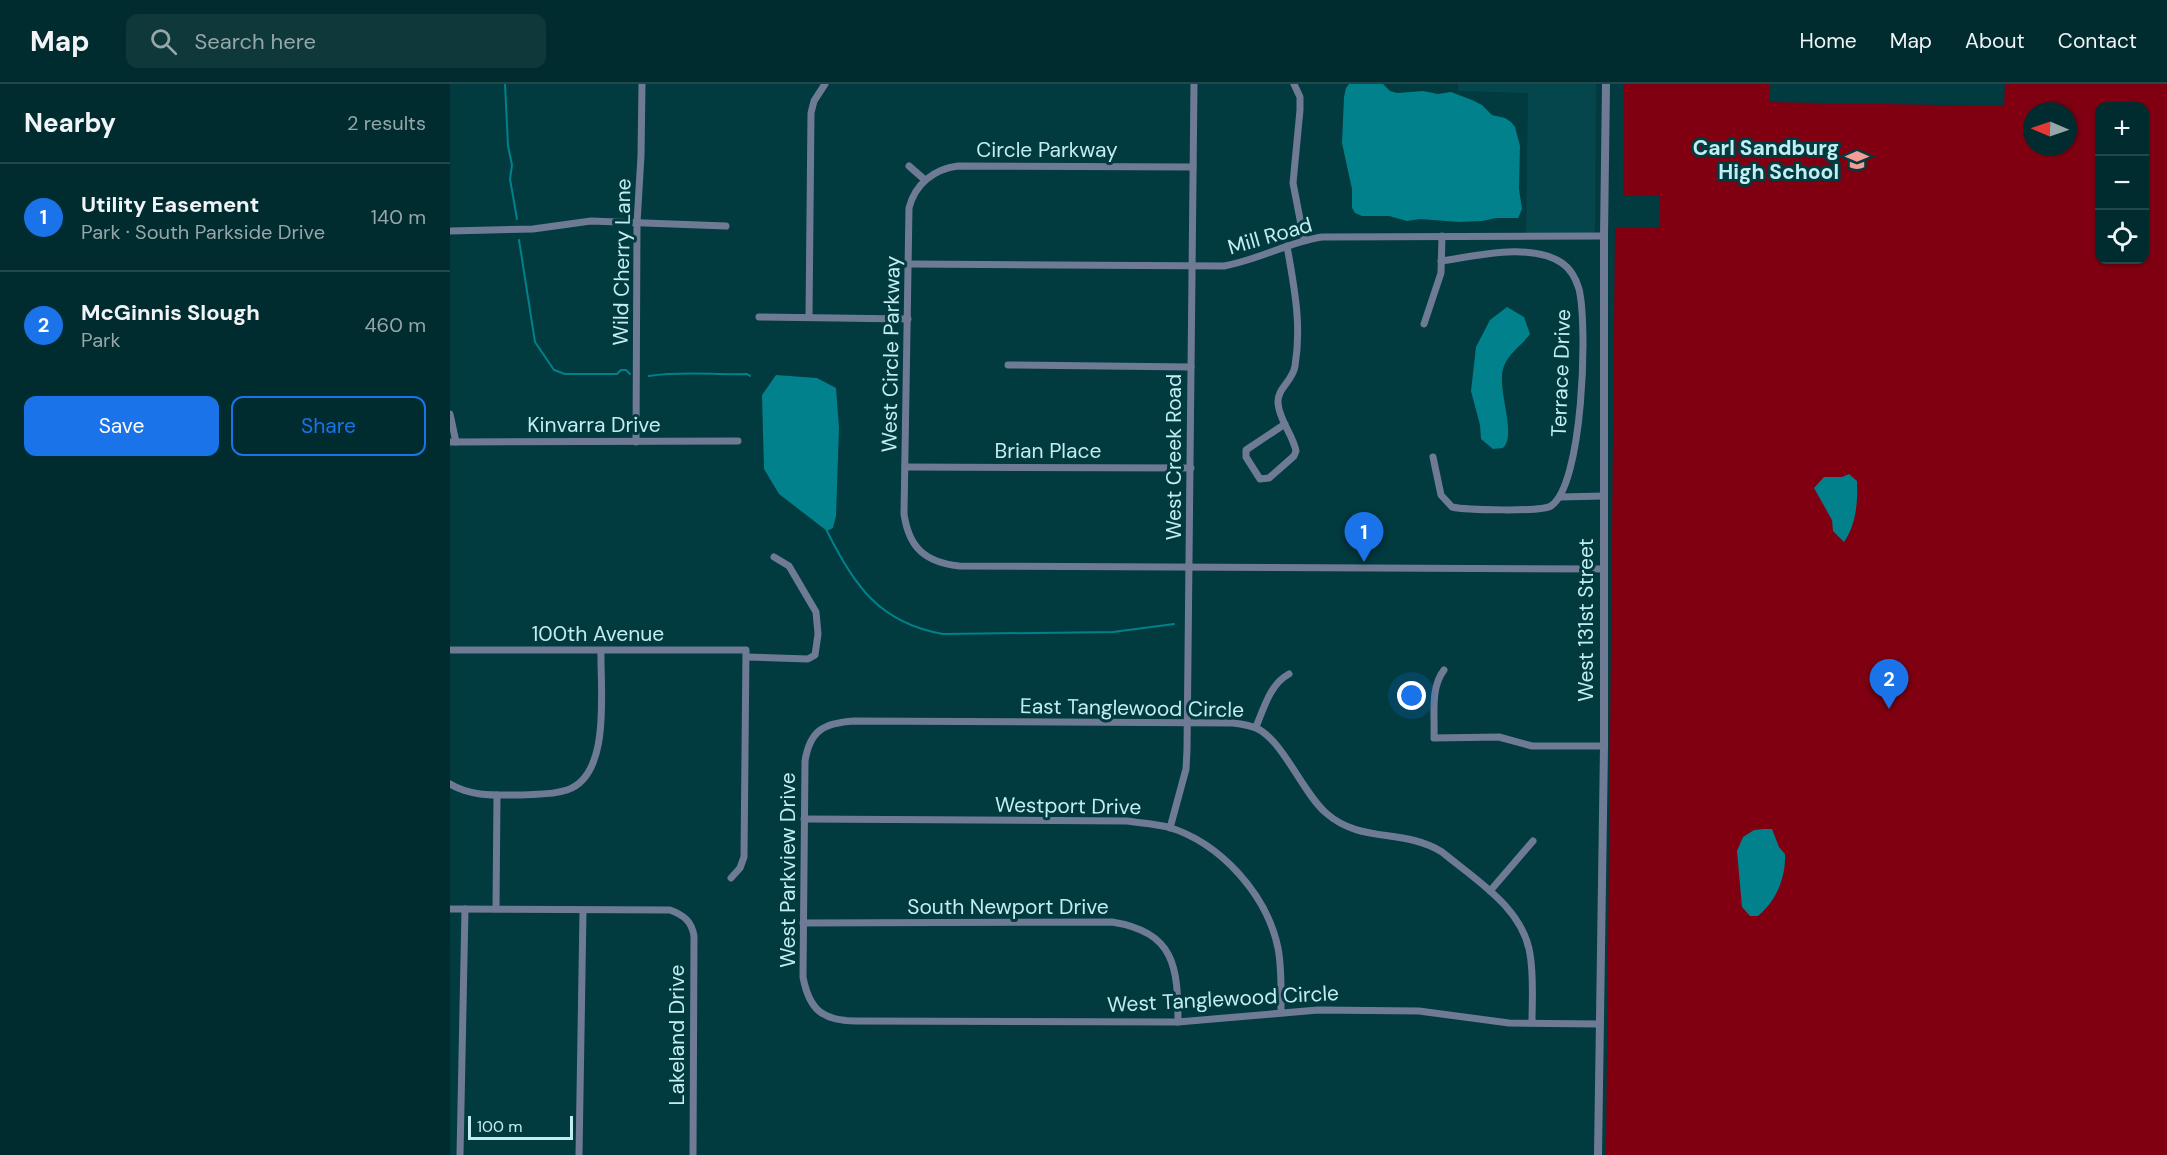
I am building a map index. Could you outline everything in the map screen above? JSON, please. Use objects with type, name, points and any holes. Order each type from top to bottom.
[{"type":"street","name":"Wild Cherry Lane","points":[[636,442],[642,84]]},
{"type":"street","points":[[809,317],[811,113],[814,101],[825,84]]},
{"type":"street","name":"West Creek Road","points":[[1170,828],[1186,769],[1188,723],[1194,84]]},
{"type":"street","points":[[1294,84],[1300,97],[1300,110],[1293,183],[1304,240]]},
{"type":"street","name":"West 131st Street","points":[[1598,1155],[1604,746],[1606,84]]},
{"type":"street","points":[[909,166],[925,180]]},
{"type":"street","name":"Circle Parkway","points":[[925,180],[946,167],[958,166],[1193,167]]},
{"type":"street","name":"West Circle Parkway","points":[[925,180],[912,198],[909,208],[904,514],[908,533],[919,551],[936,561],[959,566],[1189,566]]},
{"type":"street","points":[[450,231],[533,229],[591,221],[726,225]]},
{"type":"street","points":[[1424,324],[1441,273],[1442,236]]},
{"type":"street","name":"Mill Road","points":[[909,264],[1224,266],[1241,263],[1304,240],[1331,237],[1604,236]]},
{"type":"street","points":[[1285,424],[1246,450],[1246,457],[1260,478],[1269,478],[1294,456],[1295,447],[1278,401],[1281,390],[1293,375],[1295,368],[1298,325],[1296,294],[1287,246]]},
{"type":"street","name":"Terrace Drive","points":[[1441,261],[1508,253],[1539,254],[1561,262],[1569,268],[1575,278],[1581,298],[1583,337],[1579,420],[1572,460],[1560,497]]},
{"type":"street","points":[[759,317],[908,319]]},
{"type":"street","points":[[1008,365],[1191,367]]},
{"type":"street","points":[[450,414],[453,442]]},
{"type":"street","name":"Kinvarra Drive","points":[[453,442],[738,441]]},
{"type":"street","points":[[1433,457],[1441,495],[1452,507],[1545,509],[1552,506],[1560,497],[1604,496]]},
{"type":"street","name":"Brian Place","points":[[906,466],[1191,468]]},
{"type":"street","name":"100th Avenue","points":[[450,650],[747,654],[808,659],[815,655],[818,647],[818,619],[814,605],[789,566],[774,557]]},
{"type":"street","points":[[1189,566],[1604,569]]},
{"type":"street","points":[[450,784],[466,793],[546,794],[569,789],[586,777],[596,759],[600,738],[600,651]]},
{"type":"street","points":[[731,878],[740,868],[744,857],[747,654]]},
{"type":"street","points":[[1444,670],[1435,687],[1434,738],[1499,737],[1532,746],[1604,746]]},
{"type":"street","points":[[1256,727],[1271,691],[1280,679],[1289,674]]},
{"type":"street","name":"East Tanglewood Circle","points":[[817,731],[840,722],[854,721],[1233,723],[1256,727],[1275,745],[1314,801],[1327,814],[1352,829],[1367,834],[1405,837],[1430,844],[1490,891],[1518,920],[1526,939],[1532,967],[1532,1023]]},
{"type":"street","name":"West Parkview Drive","points":[[815,1008],[805,989],[803,977],[803,923],[805,761],[807,749],[817,731]]},
{"type":"street","points":[[496,909],[497,795]]},
{"type":"street","name":"Westport Drive","points":[[804,819],[1127,821],[1170,828],[1217,854],[1234,868],[1249,886],[1272,930],[1278,947],[1281,966],[1281,1012]]},
{"type":"street","points":[[1490,891],[1533,841]]},
{"type":"street","points":[[450,909],[583,911],[579,1155]]},
{"type":"street","points":[[460,1155],[465,909]]},
{"type":"street","name":"Lakeland Drive","points":[[583,911],[670,910],[686,918],[692,926],[694,936],[693,1155]]},
{"type":"street","name":"South Newport Drive","points":[[803,923],[1112,922],[1132,926],[1152,936],[1165,949],[1174,966],[1178,982],[1178,1022]]},
{"type":"street","name":"West Tanglewood Circle","points":[[815,1008],[824,1015],[849,1021],[1178,1022],[1318,1010],[1419,1011],[1509,1023],[1599,1024]]},
{"type":"shaded area","points":[[1349,84],[1383,84],[1390,91],[1397,93],[1451,92],[1482,105],[1492,115],[1511,122],[1515,127],[1520,146],[1519,189],[1522,209],[1518,218],[1459,222],[1420,219],[1407,221],[1389,216],[1362,216],[1355,213],[1352,208],[1352,189],[1342,143],[1344,97]]},
{"type":"shaded area","points":[[1458,84],[1596,84],[1595,234],[1526,233],[1528,93],[1458,91]]},
{"type":"shaded area","points":[[1624,84],[1769,84],[1769,102],[2004,106],[2005,84],[2167,84],[2167,1155],[1606,1155],[1615,227],[1660,227],[1660,196],[1623,196]]},
{"type":"shaded area","points":[[1507,307],[1524,317],[1530,334],[1504,366],[1502,386],[1508,421],[1507,441],[1503,448],[1493,449],[1481,439],[1480,425],[1471,391],[1476,347],[1490,320]]},
{"type":"shaded area","points":[[776,375],[817,378],[836,388],[839,428],[836,516],[833,528],[827,531],[779,494],[764,469],[762,395]]},
{"type":"shaded area","points":[[1849,474],[1857,481],[1856,505],[1854,521],[1844,542],[1833,531],[1832,520],[1814,488],[1824,477],[1842,477]]},
{"type":"shaded area","points":[[1772,829],[1779,847],[1785,854],[1782,880],[1775,896],[1764,910],[1758,916],[1750,916],[1742,907],[1737,851],[1743,837],[1754,830]]},
{"type":"waterway","points":[[505,84],[508,146],[512,165],[510,179],[517,219]]},
{"type":"waterway","points":[[519,240],[535,342],[554,370],[565,374],[617,374],[621,370],[626,370],[630,374]]},
{"type":"waterway","points":[[649,376],[685,373],[747,374],[750,376]]},
{"type":"waterway","points":[[827,531],[848,569],[872,599],[902,621],[921,629],[943,634],[1113,632],[1174,624]]},
{"type":"place","name":"Carl Sandburg High School","points":[[1857,160]]},
{"type":"place","name":"Utility Easement","points":[[1364,562]]},
{"type":"place","name":"McGinnis Slough","points":[[1889,709]]}]
